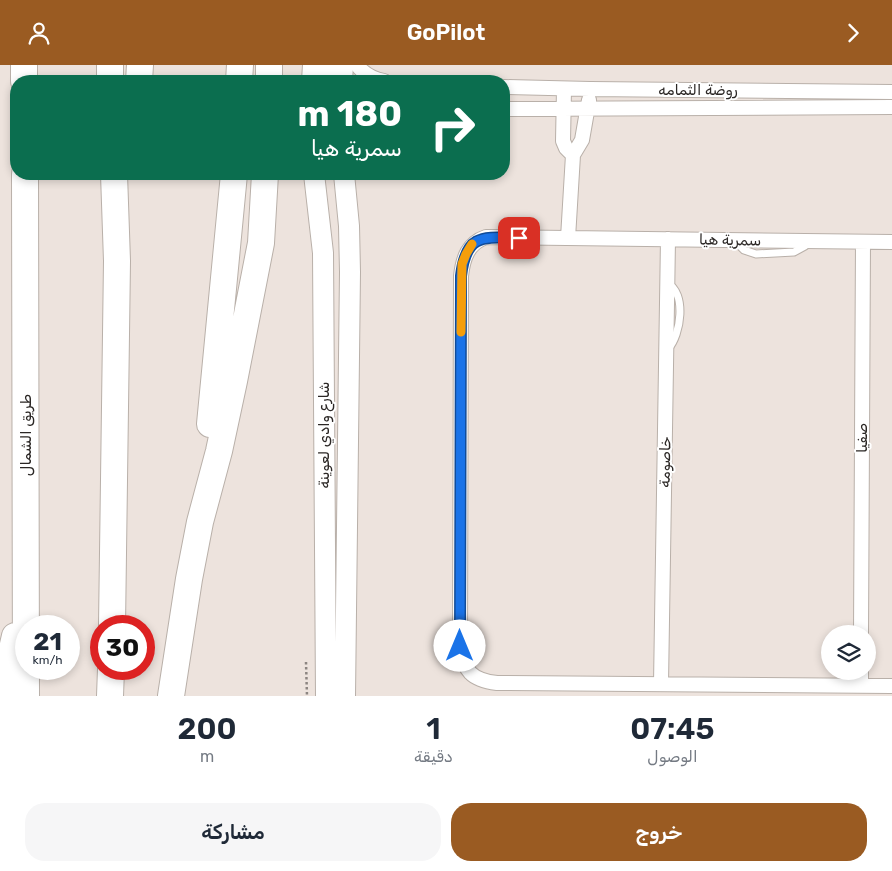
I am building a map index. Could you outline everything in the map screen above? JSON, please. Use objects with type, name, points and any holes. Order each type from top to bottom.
[{"type":"highway","name":"طريق الشمال","points":[[25,180],[26,696]]},
{"type":"highway","points":[[112,615],[117,261],[114,180]]},
{"type":"highway","points":[[117,261],[130,180]]},
{"type":"highway","points":[[200,522],[233,180]]},
{"type":"highway","points":[[171,696],[200,522],[219,451],[261,243],[265,180]]},
{"type":"highway","points":[[5,696],[9,662],[26,589]]},
{"type":"highway","points":[[110,696],[111,680]]},
{"type":"main road","name":"شارع وادي لعوينة","points":[[315,180],[323,253],[326,696]]},
{"type":"main road","name":"شارع وادي لعوينة","points":[[345,180],[349,226],[350,272],[345,696]]},
{"type":"street","points":[[356,65],[369,75]]},
{"type":"street","name":"روضة الثمامه","points":[[510,87],[892,91]]},
{"type":"street","points":[[564,89],[563,141],[566,148],[573,155]]},
{"type":"street","points":[[568,238],[573,155],[582,140],[590,89]]},
{"type":"street","name":"روضة الثمامه","points":[[510,109],[892,107]]},
{"type":"street","name":"سمرية هيا","points":[[892,243],[486,237],[477,240],[470,246],[462,264],[461,285],[460,646],[465,667],[472,674],[490,682],[661,684],[766,690],[892,686]]},
{"type":"street","name":"خاصومة","points":[[661,684],[668,239]]},
{"type":"street","name":"صفيا","points":[[861,625],[863,242]]},
{"type":"street","points":[[861,680],[861,686]]},
{"type":"slow traffic","points":[[461,332],[462,264],[472,244]]},
{"type":"route","points":[[460,646],[462,264],[470,246],[477,240],[486,237],[519,238]]}]
